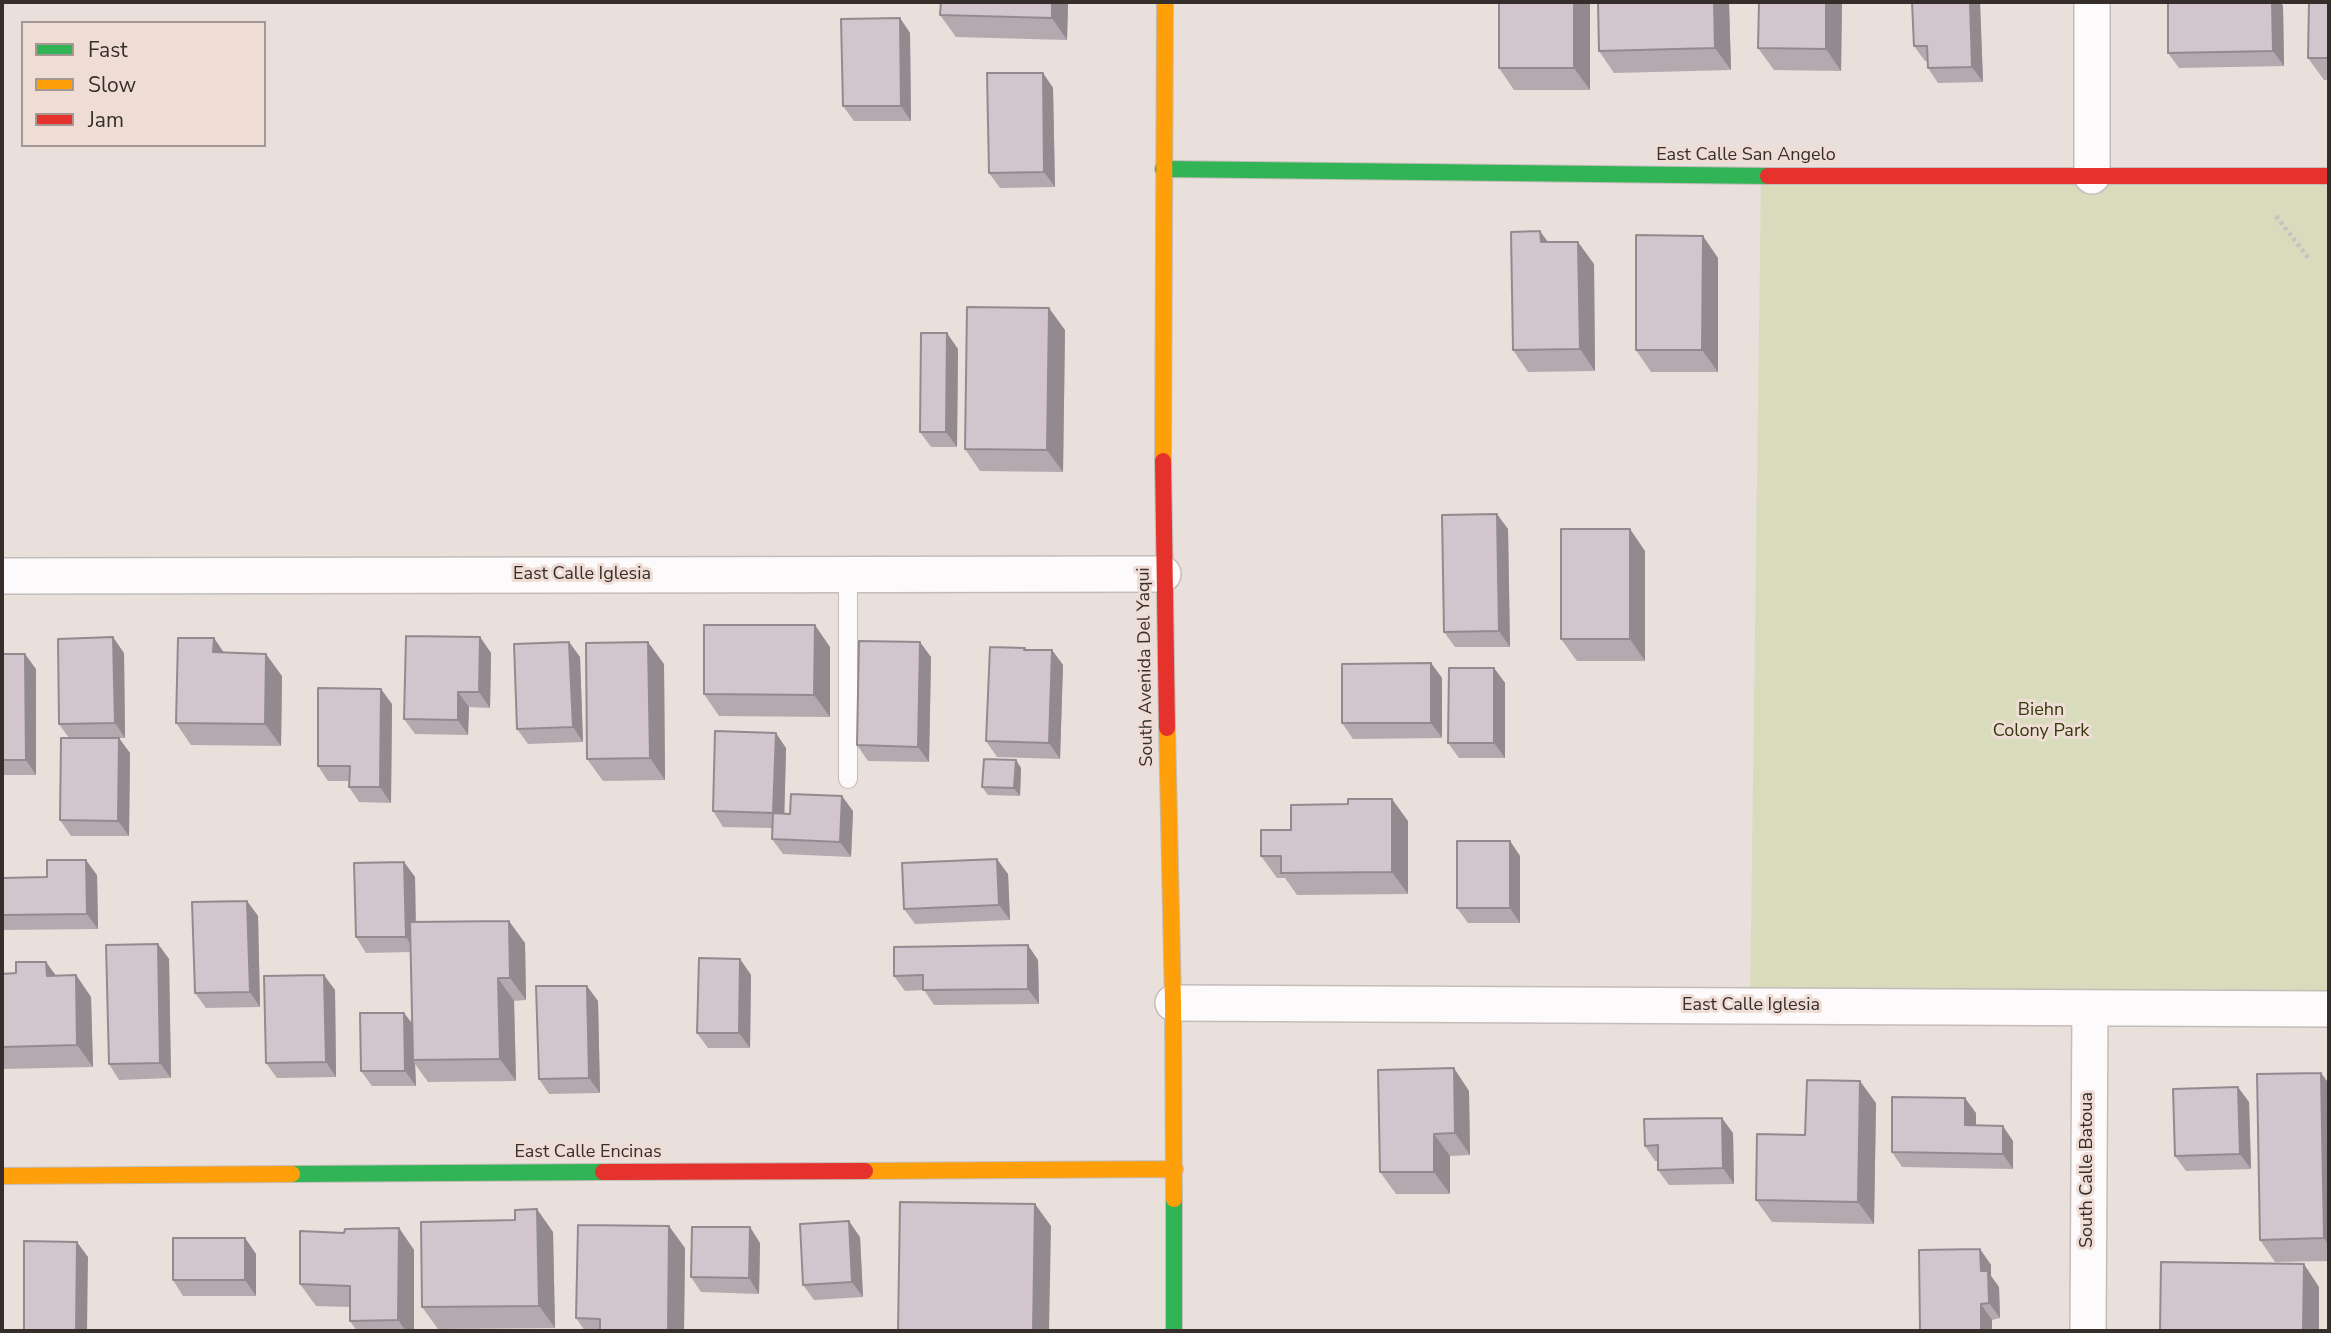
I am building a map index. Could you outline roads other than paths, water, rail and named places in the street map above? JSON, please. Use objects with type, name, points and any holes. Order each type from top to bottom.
[{"type":"street","name":"South Avenida Del Yaqui","points":[[1165,2],[1163,574],[1173,1003],[1174,1331]]},
{"type":"street","points":[[2092,2],[2092,176]]},
{"type":"street","name":"East Calle San Angelo","points":[[1163,169],[1748,176],[2329,176]]},
{"type":"street","name":"East Calle Iglesia","points":[[2,576],[1163,574]]},
{"type":"street","name":"East Calle Iglesia","points":[[1173,1003],[2329,1009]]},
{"type":"street","name":"South Calle Batoua","points":[[2088,1331],[2090,1009]]},
{"type":"street","name":"East Calle Encinas","points":[[2,1176],[1175,1169]]},
{"type":"lane","points":[[848,574],[848,779]]},
{"type":"park label","name":"Biehn Colony Park","points":[[2041,721]]}]
